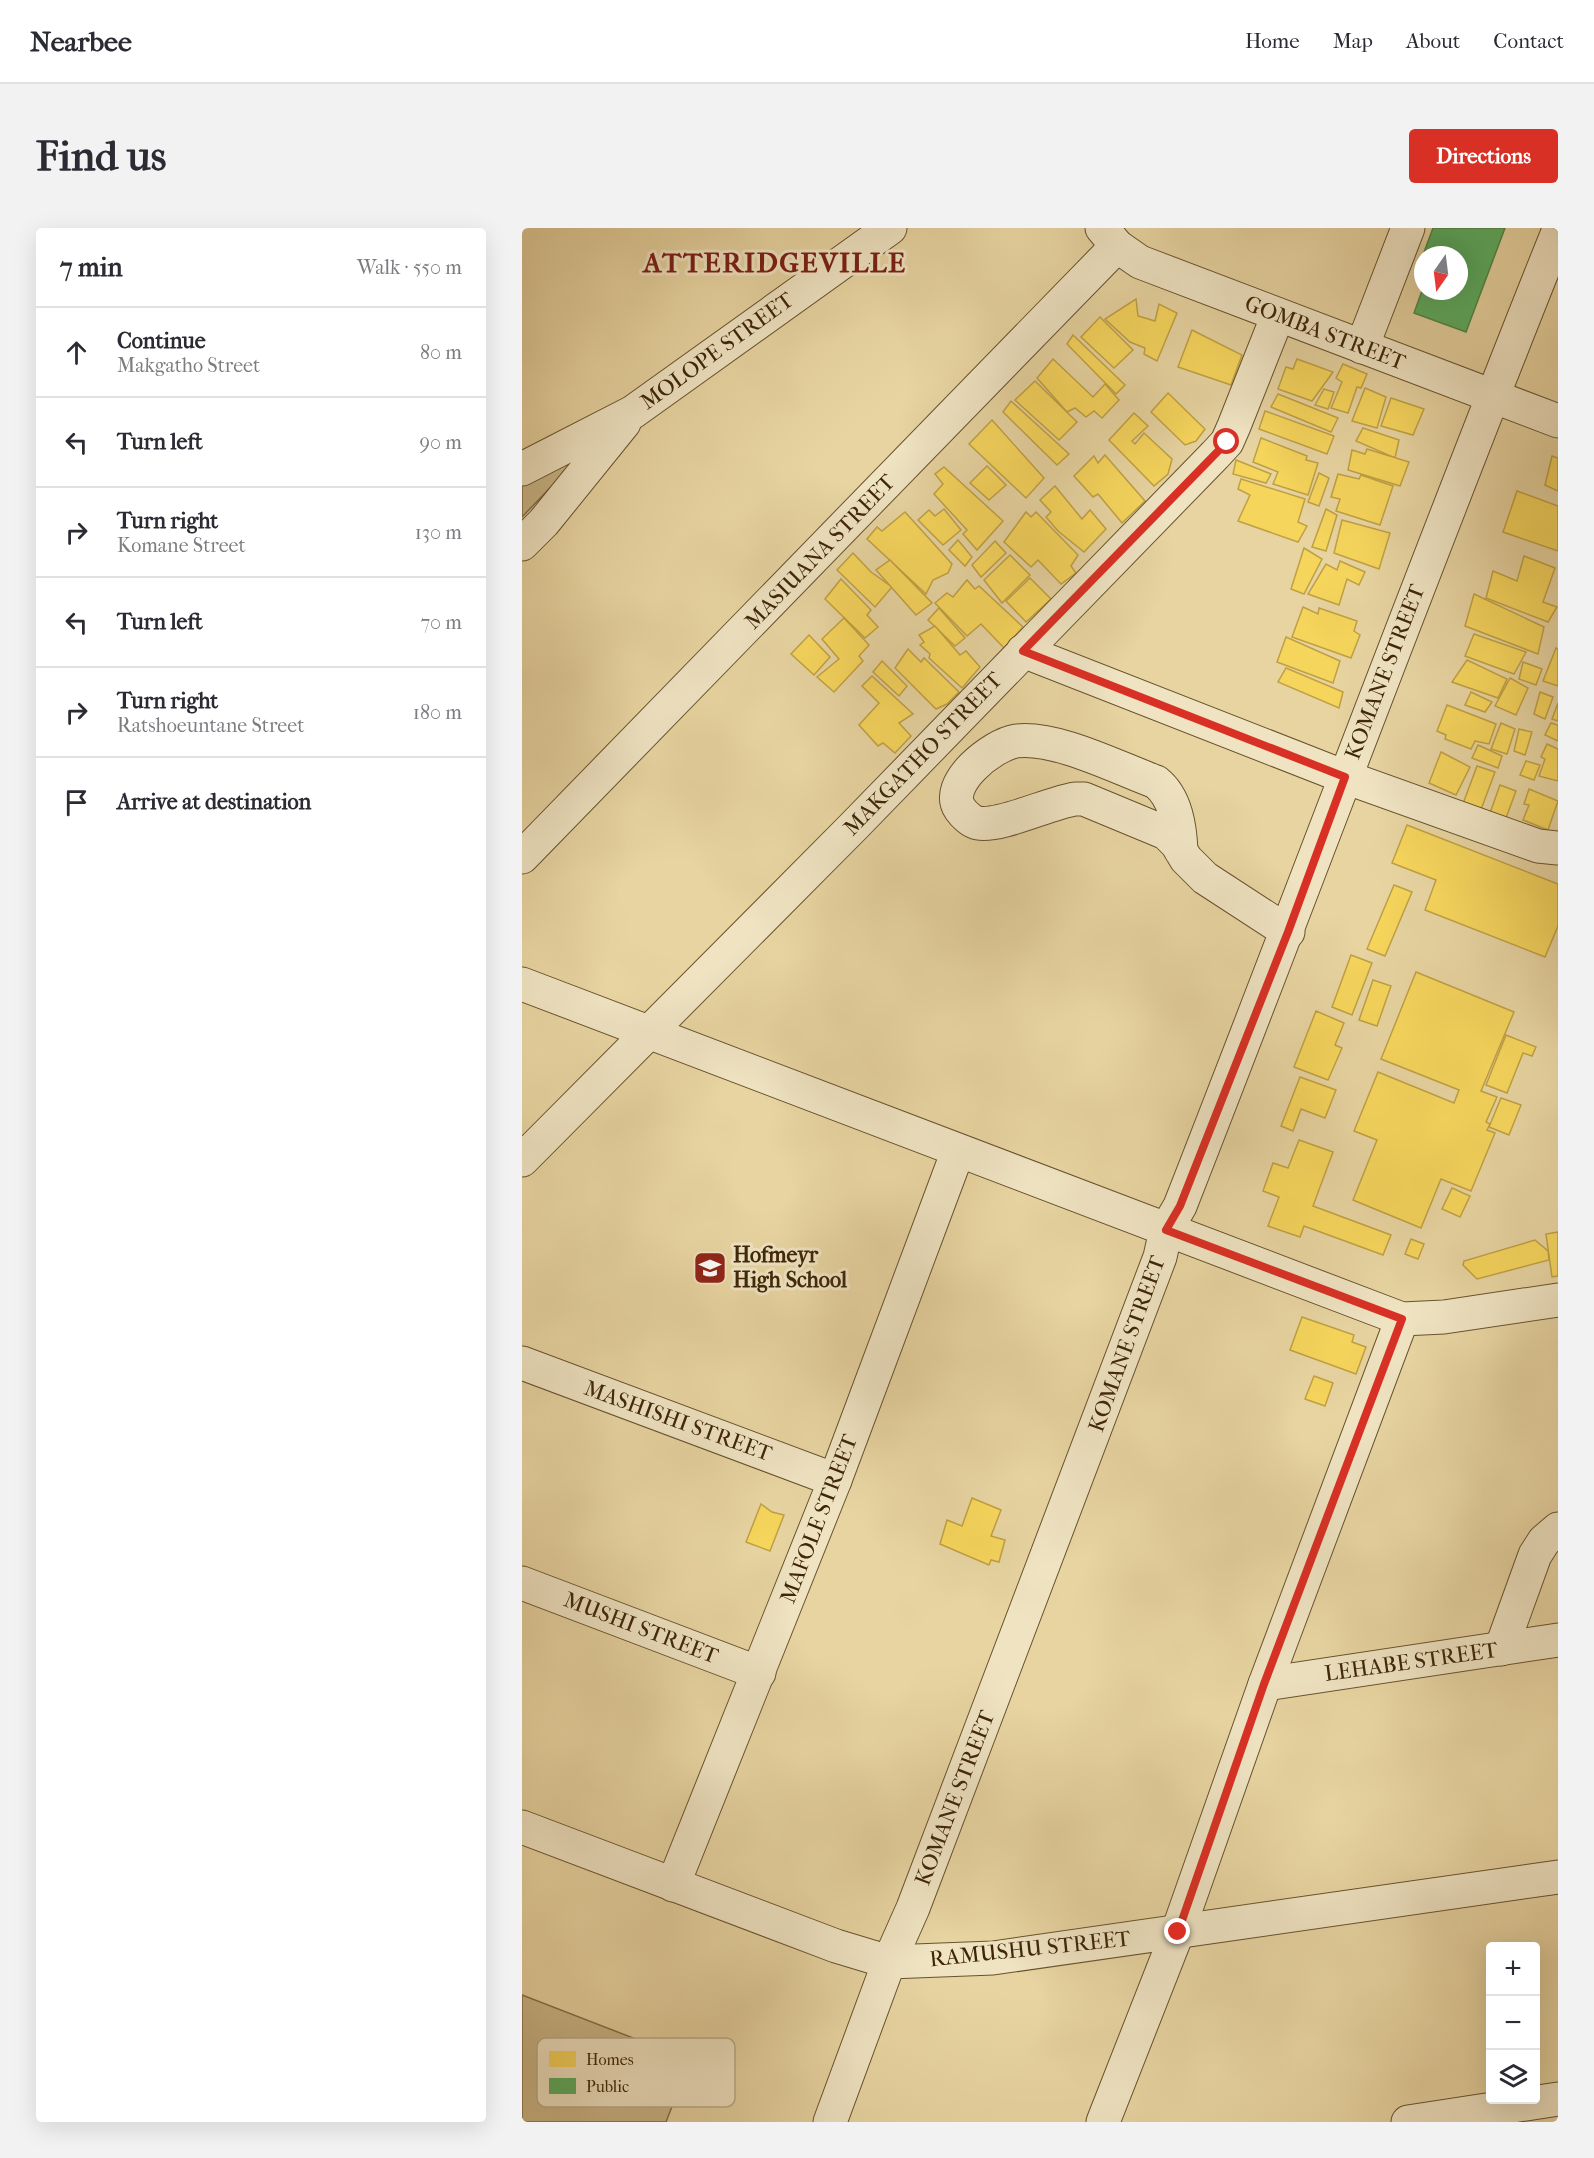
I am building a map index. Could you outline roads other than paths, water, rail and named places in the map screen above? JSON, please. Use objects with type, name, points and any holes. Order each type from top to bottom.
[{"type":"street","name":"MOLOPE STREET","points":[[522,469],[633,412],[890,228]]},
{"type":"street","points":[[1362,347],[1408,228]]},
{"type":"street","name":"KOMANE STREET","points":[[830,2122],[889,1962],[913,1908],[1160,1257],[1166,1230],[1180,1206],[1288,932],[1345,777],[1558,232]]},
{"type":"street","name":"GOMBA STREET","points":[[1109,237],[1140,262],[1558,421]]},
{"type":"street","name":"MASIUANA STREET","points":[[522,857],[1109,237]]},
{"type":"street","name":"MAKGATHO STREET","points":[[522,1160],[1227,442],[1278,315]]},
{"type":"street","name":"MOLOPE STREET","points":[[522,544],[544,522],[633,412]]},
{"type":"street","points":[[1023,651],[1345,777],[1538,846],[1558,848]]},
{"type":"street","points":[[1181,851],[1172,802],[1165,789],[1156,782],[1066,749],[1033,741],[1014,742],[988,754],[956,788],[955,802],[963,814],[976,823],[992,823],[1059,801],[1084,799],[1159,828],[1177,844],[1181,851],[1205,878],[1288,932]]},
{"type":"street","points":[[522,984],[1402,1319],[1444,1317],[1558,1300]]},
{"type":"street","name":"MAFOLE STREET","points":[[673,1885],[835,1480],[958,1151]]},
{"type":"street","points":[[1103,2122],[1178,1932],[1264,1684],[1402,1319]]},
{"type":"street","name":"MASHISHI STREET","points":[[522,1364],[835,1480]]},
{"type":"street","points":[[1500,1649],[1535,1555],[1544,1541],[1558,1530]]},
{"type":"street","name":"MUSHI STREET","points":[[522,1583],[759,1673]]},
{"type":"street","name":"LEHABE STREET","points":[[1264,1684],[1558,1640]]},
{"type":"street","name":"RAMUSHU STREET","points":[[522,1827],[836,1946],[889,1962],[993,1958],[1558,1876]]},
{"type":"street","points":[[1408,2122],[1558,2099]]},
{"type":"place","name":"Hofmeyr High School","points":[[710,1268]]},
{"type":"district","name":"ATTERIDGEVILLE","points":[[775,262]]}]
